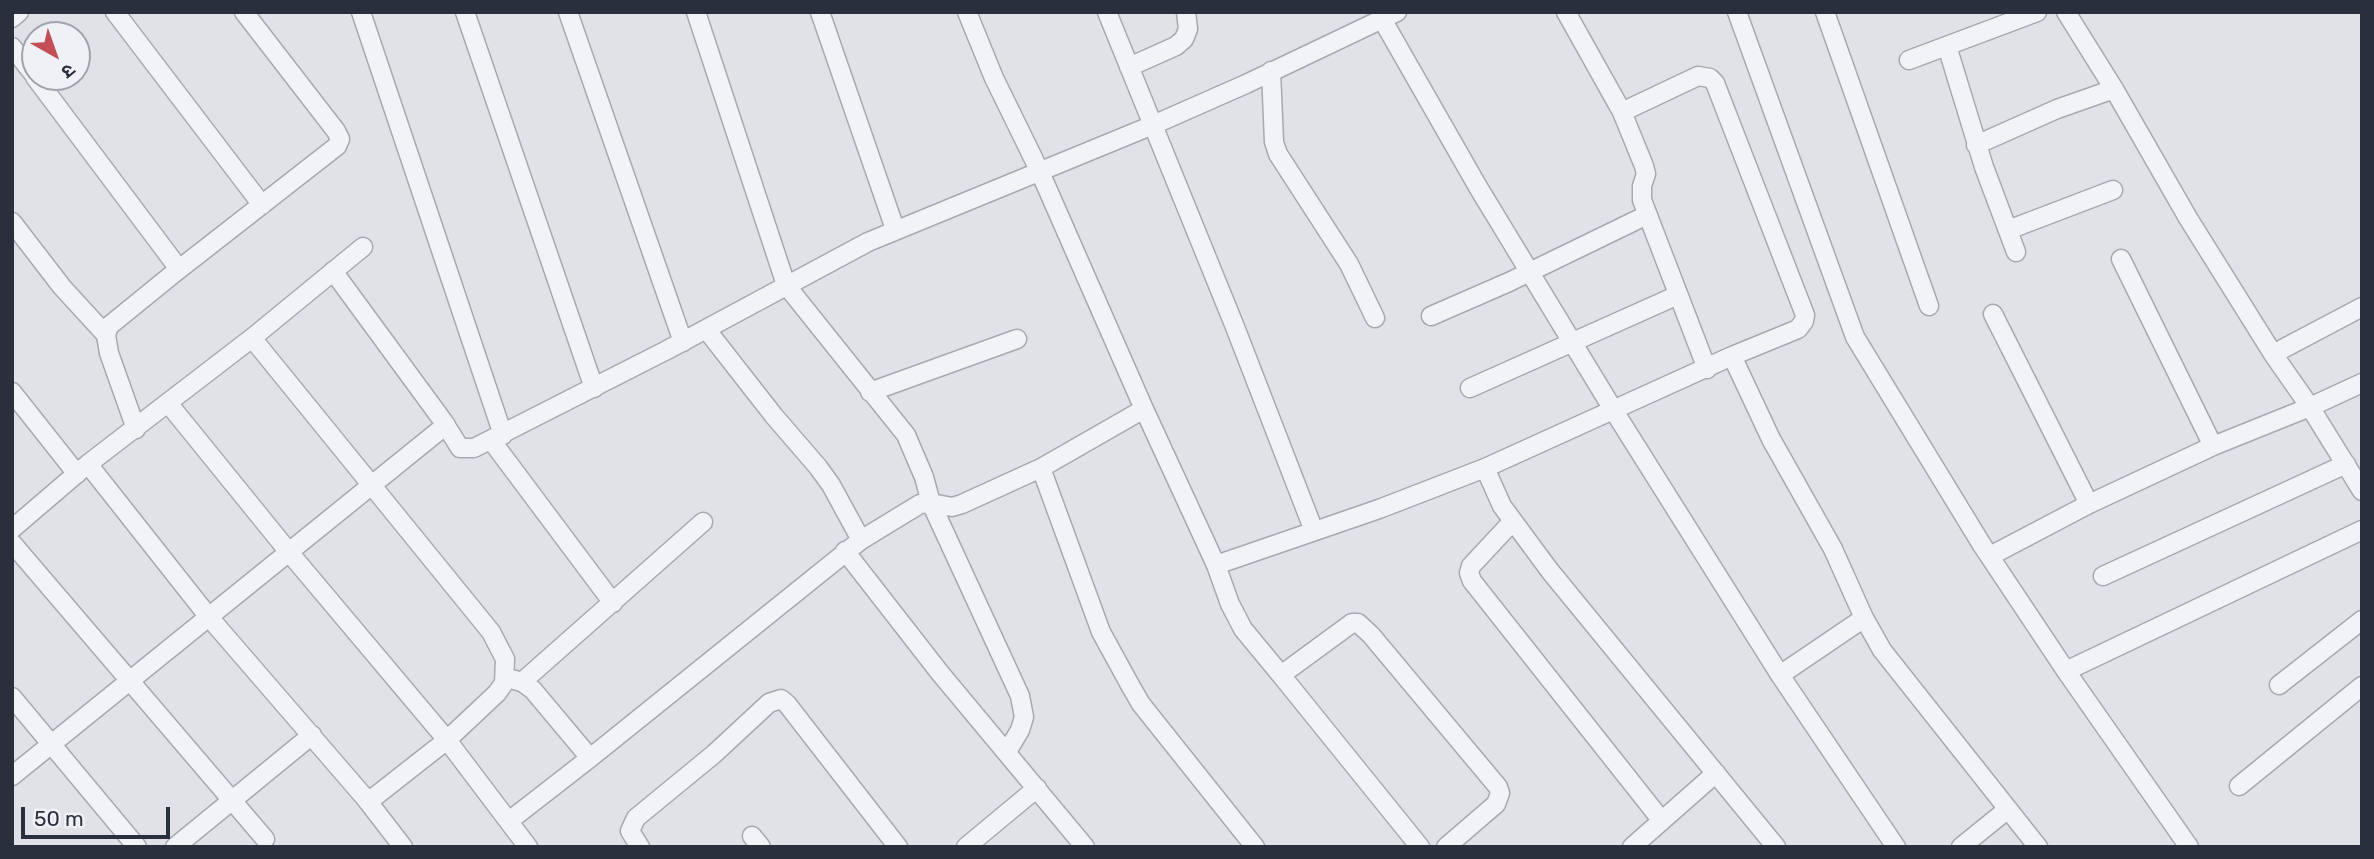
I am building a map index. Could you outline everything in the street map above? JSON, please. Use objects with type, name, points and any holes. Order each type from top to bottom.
[{"type":"street","points":[[12,18],[19,12]]},
{"type":"street","points":[[115,12],[262,205]]},
{"type":"street","points":[[136,429],[109,353],[106,335],[109,326],[337,146],[340,139],[244,12]]},
{"type":"street","points":[[361,12],[497,437],[613,603]]},
{"type":"street","points":[[465,12],[594,388]]},
{"type":"street","points":[[568,12],[682,342]]},
{"type":"street","points":[[696,12],[786,285],[905,435],[924,477],[931,503],[1024,707],[1020,730],[1007,752]]},
{"type":"street","points":[[820,12],[895,229]]},
{"type":"street","points":[[967,12],[994,78],[1040,172],[1216,565],[1237,619],[1420,847]]},
{"type":"street","points":[[1107,12],[1314,531]]},
{"type":"street","points":[[1129,67],[1176,46],[1188,29],[1186,12]]},
{"type":"street","points":[[1566,12],[1622,112],[1644,166],[1646,174],[1641,193],[1647,215],[1707,369]]},
{"type":"street","points":[[1737,12],[1855,337],[1990,556],[2066,671],[2189,847]]},
{"type":"street","points":[[1825,12],[1929,306]]},
{"type":"street","points":[[1909,60],[2037,12]]},
{"type":"street","points":[[2066,12],[2188,218],[2362,491]]},
{"type":"street","points":[[333,271],[460,448],[474,448],[594,388],[895,229],[1153,125],[1389,16],[1529,272],[1780,675],[1896,847]]},
{"type":"street","points":[[1947,46],[1976,145],[2016,252]]},
{"type":"street","points":[[1271,71],[1274,142],[1278,154],[1349,264],[1375,318]]},
{"type":"street","points":[[1216,565],[1485,468],[1732,356],[1798,329],[1805,315],[1718,90],[1710,78],[1698,76],[1622,112]]},
{"type":"street","points":[[1976,145],[2057,109],[2114,89]]},
{"type":"street","points":[[46,91],[179,269]]},
{"type":"street","points":[[2008,230],[2113,190]]},
{"type":"street","points":[[1431,316],[1647,215]]},
{"type":"street","points":[[12,222],[62,287],[106,335]]},
{"type":"street","points":[[12,529],[83,469],[252,338],[363,247]]},
{"type":"street","points":[[2121,259],[2213,446]]},
{"type":"street","points":[[1470,388],[1678,295]]},
{"type":"street","points":[[2273,354],[2362,307]]},
{"type":"street","points":[[1993,314],[2089,504]]},
{"type":"street","points":[[706,329],[818,467],[831,485],[860,540]]},
{"type":"street","points":[[252,338],[491,632],[513,680],[542,699],[590,758]]},
{"type":"street","points":[[870,392],[1017,339]]},
{"type":"street","points":[[1732,356],[1771,439],[1847,576],[1864,618],[1896,670],[2038,847]]},
{"type":"street","points":[[1990,556],[2089,504],[2213,446],[2362,383]]},
{"type":"street","points":[[16,403],[83,469],[368,802],[397,845]]},
{"type":"street","points":[[169,403],[288,551],[447,740],[528,847]]},
{"type":"street","points":[[509,821],[860,540],[920,504],[952,507],[1041,468],[1144,409]]},
{"type":"street","points":[[12,776],[446,425]]},
{"type":"street","points":[[2103,576],[2346,464]]},
{"type":"street","points":[[1041,468],[1101,632],[1129,685],[1141,704],[1255,847]]},
{"type":"street","points":[[1485,468],[1502,506],[1549,571],[1776,847]]},
{"type":"street","points":[[1513,521],[1471,566],[1469,573],[1472,581],[1662,821]]},
{"type":"street","points":[[368,802],[447,740],[513,680],[613,603],[703,522]]},
{"type":"street","points":[[2066,671],[2362,530]]},
{"type":"street","points":[[12,543],[131,680],[231,801],[261,843],[280,828]]},
{"type":"street","points":[[845,551],[940,673],[1085,847]]},
{"type":"street","points":[[1780,675],[1864,618]]},
{"type":"street","points":[[2279,685],[2362,621]]},
{"type":"street","points":[[1281,675],[1352,623],[1357,622],[1363,626],[1498,787],[1500,793],[1496,804],[1446,847]]},
{"type":"street","points":[[2239,786],[2362,686]]},
{"type":"street","points":[[12,697],[137,847]]},
{"type":"street","points":[[640,847],[630,831],[636,818],[714,754],[769,703],[781,699],[896,846]]},
{"type":"street","points":[[176,847],[312,735]]},
{"type":"street","points":[[1632,847],[1716,773]]},
{"type":"street","points":[[978,843],[1037,788]]},
{"type":"street","points":[[1961,847],[2008,809]]}]
